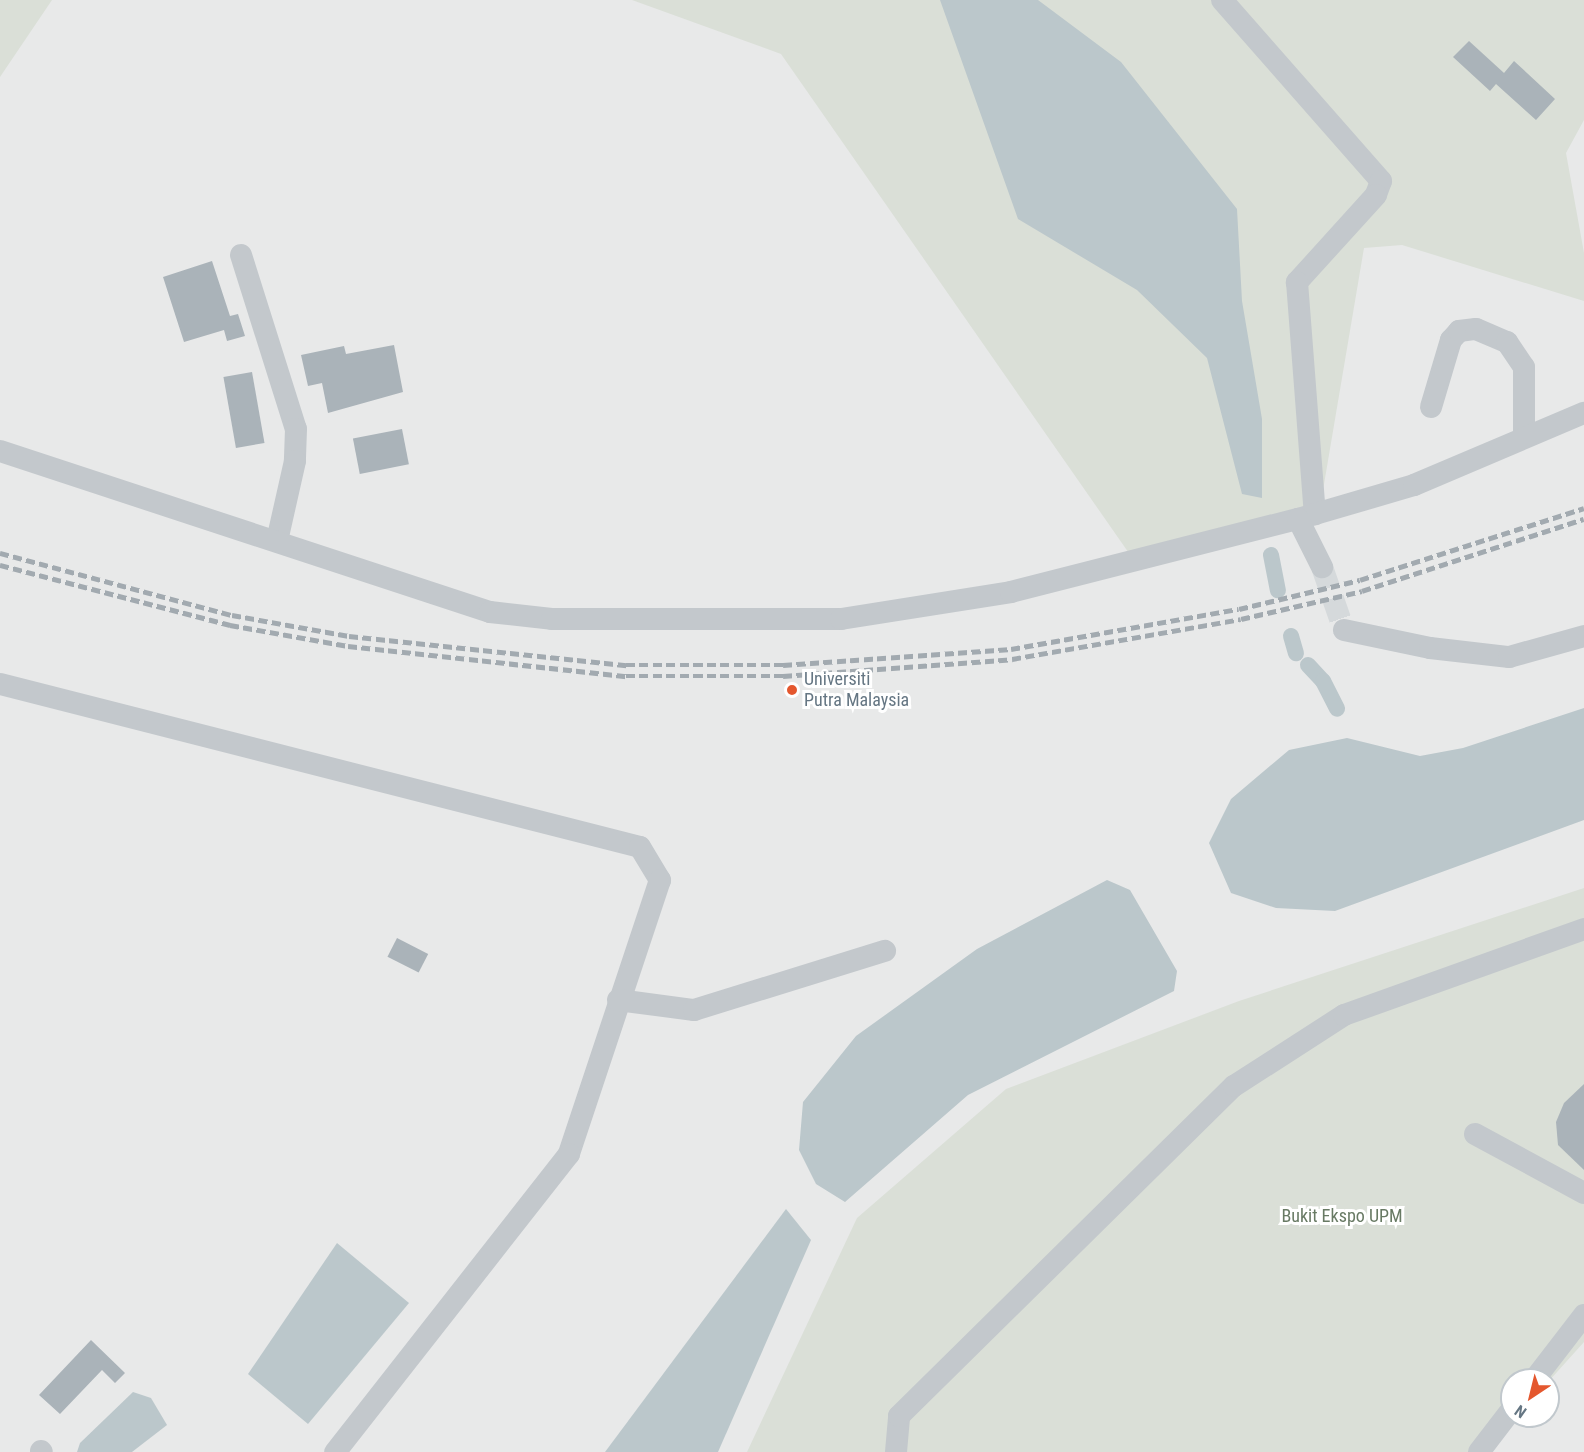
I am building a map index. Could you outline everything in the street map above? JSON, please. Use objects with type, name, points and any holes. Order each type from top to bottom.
[{"type":"street","points":[[1222,0],[1381,181],[1376,195],[1297,282],[1306,516],[1322,567]]},
{"type":"street","points":[[241,255],[296,429],[296,461],[277,541]]},
{"type":"street","points":[[1431,407],[1451,340],[1459,331],[1476,329],[1507,342],[1524,367],[1524,437]]},
{"type":"street","points":[[0,451],[490,612],[552,618],[841,619],[1011,592],[1306,516],[1414,485],[1584,413]]},
{"type":"street","points":[[1344,630],[1430,648],[1509,657],[1584,636]]},
{"type":"street","points":[[7,684],[640,847],[660,880],[618,1000],[569,1154],[335,1452]]},
{"type":"street","points":[[896,1452],[899,1416],[1234,1086],[1344,1015],[1584,929]]},
{"type":"street","points":[[618,1000],[694,1010],[885,951]]},
{"type":"street","points":[[1475,1134],[1584,1192]]},
{"type":"street","points":[[1543,1368],[1584,1315]]},
{"type":"street","points":[[1479,1452],[1500,1425]]},
{"type":"shaded area","name":"Universiti Putra Malaysia","points":[[0,0],[1584,0],[1584,1452],[0,1452]]},
{"type":"shaded area","points":[[940,0],[1038,0],[1121,62],[1237,209],[1242,301],[1262,419],[1262,498],[1242,494],[1207,358],[1137,290],[1018,219]]},
{"type":"shaded area","points":[[1584,708],[1584,820],[1335,911],[1276,908],[1231,893],[1209,843],[1231,799],[1289,750],[1347,738],[1420,756],[1463,748]]},
{"type":"shaded area","points":[[1107,880],[1130,890],[1177,971],[1174,991],[968,1095],[845,1202],[816,1184],[799,1150],[803,1102],[856,1036],[977,949]]},
{"type":"shaded area","points":[[786,1209],[811,1240],[718,1452],[605,1452]]},
{"type":"shaded area","points":[[337,1243],[409,1303],[308,1424],[248,1374]]},
{"type":"shaded area","points":[[133,1392],[151,1398],[167,1425],[132,1452],[77,1452],[80,1443]]},
{"type":"green space","points":[[0,0],[52,0],[0,77]]},
{"type":"green space","points":[[632,0],[1584,0],[1584,120],[1566,153],[1584,253],[1584,301],[1402,245],[1364,248],[1321,502],[1133,559],[781,54]]},
{"type":"green space","name":"Bukit Ekspo UPM","points":[[1584,888],[1584,1342],[1560,1369],[1500,1368],[1500,1428],[1505,1428],[1492,1452],[747,1452],[857,1218],[1006,1089],[1239,1001]]},
{"type":"building","points":[[1469,41],[1504,73],[1514,61],[1555,99],[1536,120],[1496,84],[1490,91],[1453,57]]},
{"type":"building","points":[[212,261],[230,316],[238,314],[245,336],[227,341],[224,330],[184,342],[163,277]]},
{"type":"building","points":[[394,345],[403,392],[328,413],[322,383],[308,386],[301,355],[344,346],[346,354]]},
{"type":"building","points":[[252,372],[265,443],[236,448],[223,377]]},
{"type":"building","points":[[402,429],[409,464],[360,474],[353,439]]},
{"type":"building","points":[[397,938],[428,954],[419,973],[387,957]]},
{"type":"building","points":[[1584,1084],[1584,1170],[1558,1145],[1556,1122],[1564,1103]]},
{"type":"building","points":[[91,1340],[125,1373],[115,1383],[102,1370],[60,1414],[39,1395]]},
{"type":"waterway","points":[[1271,555],[1278,590]]},
{"type":"waterway","points":[[1291,636],[1296,653]]},
{"type":"waterway","points":[[1308,665],[1323,681],[1337,709]]},
{"type":"tunnel","points":[[1322,567],[1344,630]]},
{"type":"railway","points":[[0,553],[232,615],[349,636],[626,665],[783,665],[1011,649],[1239,609],[1360,580],[1584,508]]},
{"type":"railway","points":[[0,565],[230,625],[348,646],[626,676],[783,676],[1012,659],[1241,619],[1362,591],[1584,519]]},
{"type":"place","name":"Universiti Putra Malaysia","points":[[792,690]]}]
